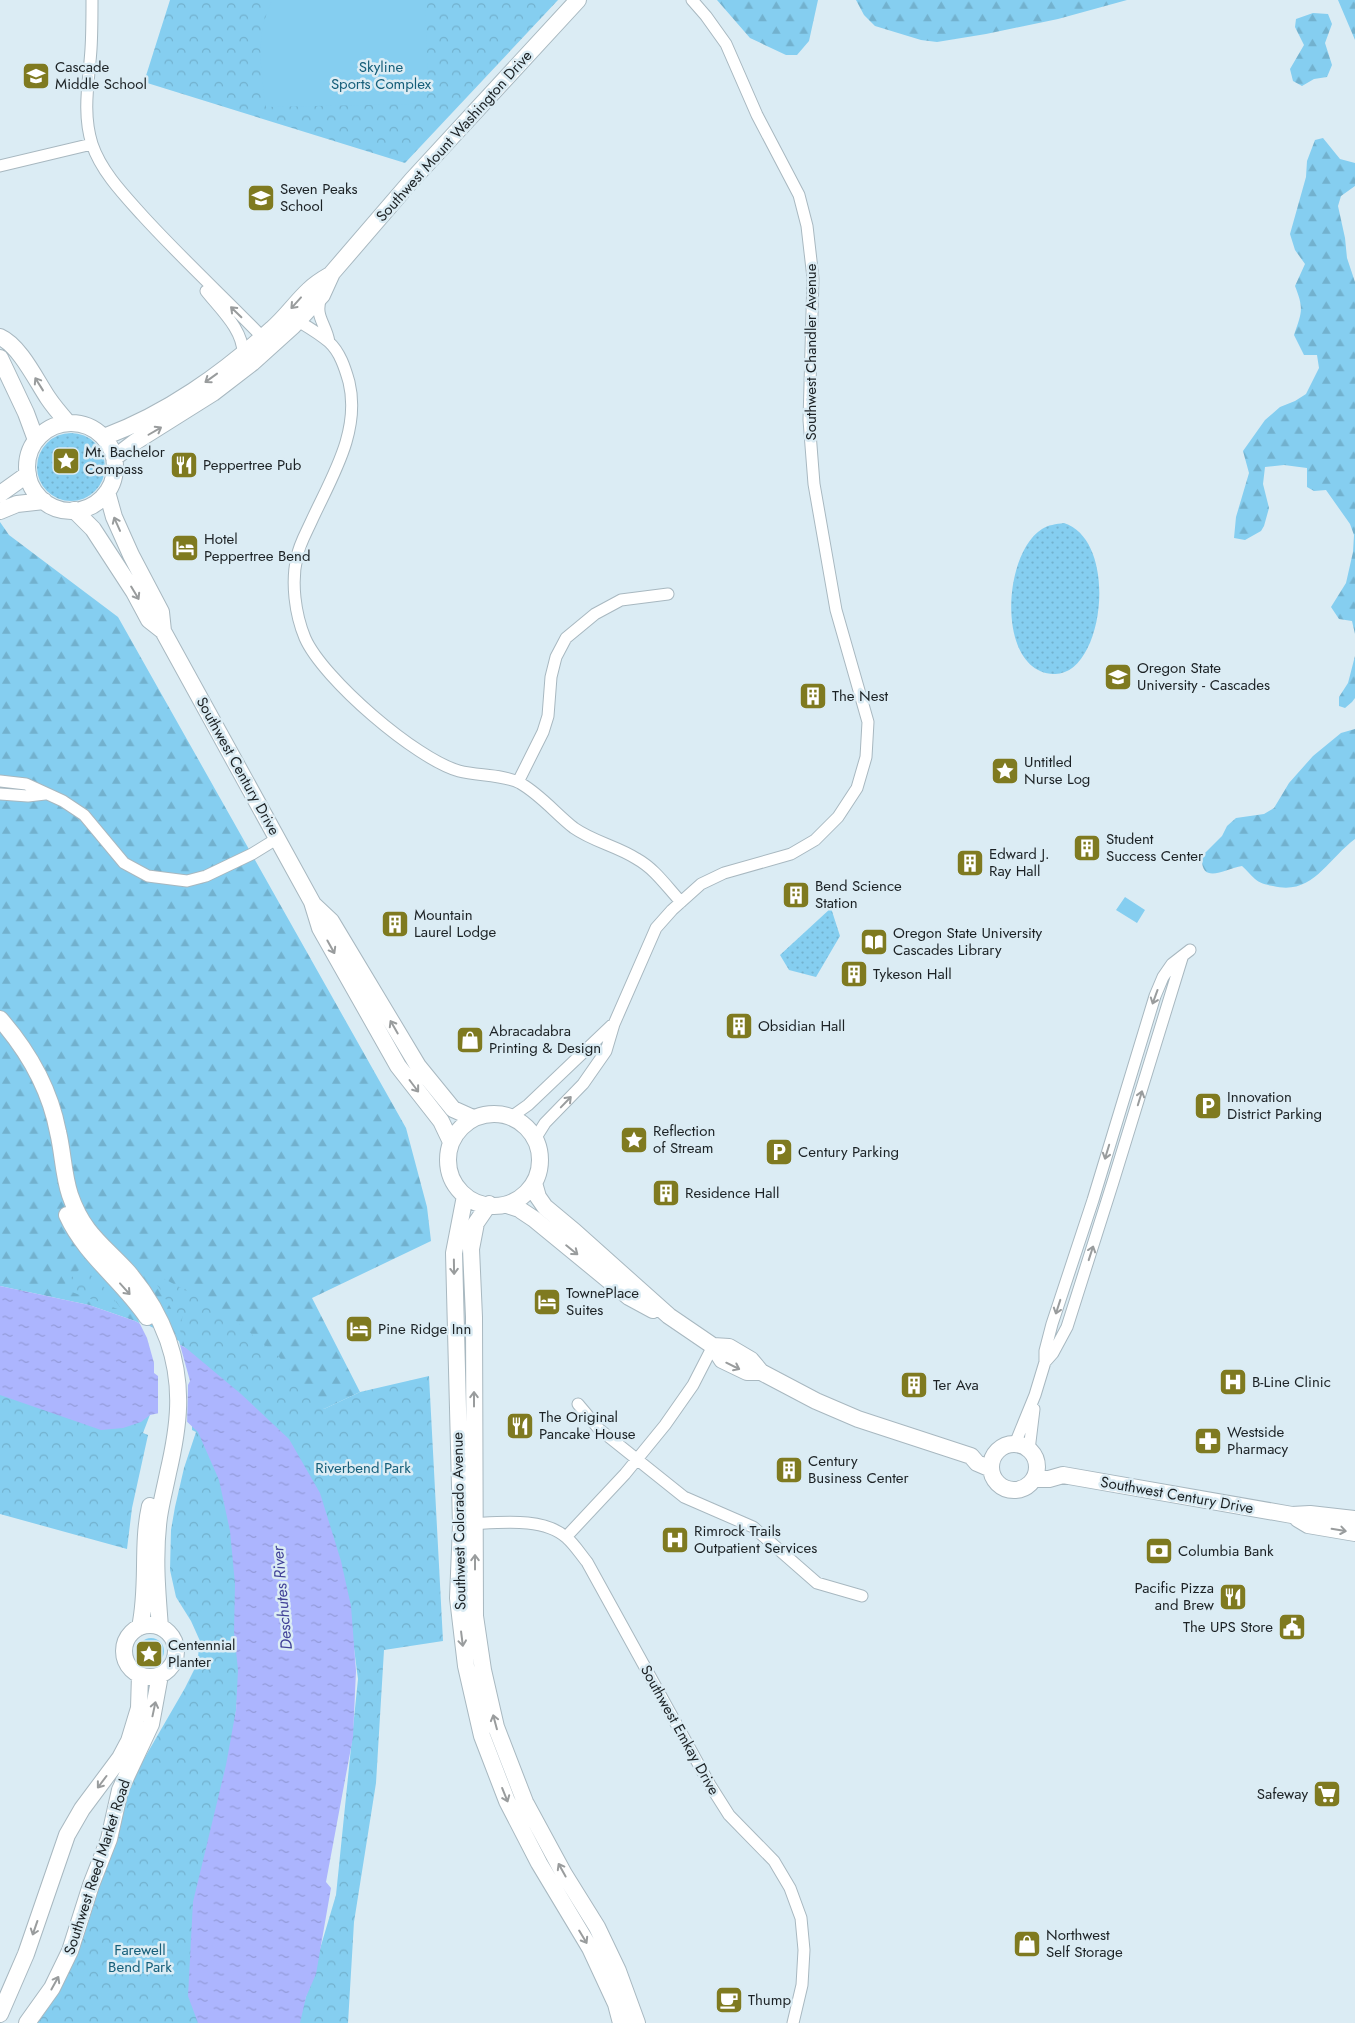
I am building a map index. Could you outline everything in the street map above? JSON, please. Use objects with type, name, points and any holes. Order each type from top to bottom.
[{"type":"main road","name":"Southwest Mount Washington Drive","points":[[114,458],[135,442],[213,393],[267,342],[310,288],[332,273],[412,180],[578,0]]},
{"type":"main road","name":"Southwest Mount Washington Drive","points":[[104,437],[138,424],[176,404],[243,355],[267,342],[298,321],[322,295],[332,273]]},
{"type":"main road","points":[[0,338],[6,340],[20,357],[49,400],[68,423]]},
{"type":"main road","points":[[0,358],[26,413],[36,440]]},
{"type":"main road","points":[[68,423],[81,424],[94,429],[104,437],[111,447],[115,470],[107,492],[98,501],[86,508],[74,510],[53,507],[36,493],[28,474],[30,450],[36,440],[50,428],[68,423]]},
{"type":"main road","points":[[0,494],[28,474]]},
{"type":"main road","name":"Southwest Century Drive","points":[[107,492],[114,517],[131,556],[161,612],[163,631]]},
{"type":"main road","points":[[0,511],[16,504],[44,501]]},
{"type":"main road","name":"Southwest Century Drive","points":[[74,510],[93,529],[134,592],[149,620],[163,631],[312,902],[320,928],[398,1066],[441,1121],[451,1142]]},
{"type":"main road","name":"Southwest Century Drive","points":[[312,902],[331,921],[418,1066],[453,1109],[473,1118]]},
{"type":"main road","points":[[0,1019],[14,1035],[34,1067],[48,1098],[58,1131],[70,1194],[79,1216],[91,1235],[141,1288],[157,1314],[177,1367],[180,1395],[176,1438],[154,1513],[146,1531],[145,1604],[140,1626]]},
{"type":"main road","points":[[0,1035],[22,1067],[43,1112],[61,1202],[68,1218],[80,1240],[135,1300],[147,1318],[158,1342],[166,1369],[169,1417],[154,1513],[160,1626],[140,1626],[133,1631],[124,1646],[127,1664],[133,1671],[140,1675],[154,1677],[160,1675]]},
{"type":"main road","points":[[498,1114],[511,1117],[529,1130],[535,1139],[540,1154],[539,1169],[534,1183],[525,1194],[507,1205],[488,1204],[465,1196],[455,1185],[449,1171],[448,1156],[451,1142],[459,1129],[473,1118],[498,1114]]},
{"type":"main road","name":"Southwest Century Drive","points":[[534,1183],[538,1197],[545,1207],[669,1316],[713,1346],[722,1360],[747,1372],[761,1372],[816,1401],[858,1419],[971,1456],[977,1463],[993,1462],[996,1482],[1009,1490],[1023,1488],[1034,1479],[1048,1479],[1063,1475]]},
{"type":"main road","name":"Southwest Colorado Avenue","points":[[465,1196],[454,1253],[468,1524],[475,1616],[483,1670],[496,1728],[525,1802],[564,1874],[597,1927],[618,1972],[637,2023]]},
{"type":"main road","name":"Southwest Colorado Avenue","points":[[488,1204],[476,1223],[471,1249],[474,1317],[468,1524],[458,1598],[466,1666],[482,1736],[507,1801],[540,1863],[590,1948],[616,2004],[621,2023]]},
{"type":"main road","name":"Southwest Century Drive","points":[[507,1205],[519,1209],[534,1219],[629,1297],[648,1308],[669,1316]]},
{"type":"main road","points":[[993,1462],[1007,1445],[1026,1451],[1036,1472],[1034,1479]]},
{"type":"main road","name":"Southwest Century Drive","points":[[1026,1451],[1063,1475],[1292,1515],[1310,1514],[1355,1519]]},
{"type":"main road","name":"Southwest Century Drive","points":[[1292,1515],[1308,1525],[1355,1532]]},
{"type":"main road","name":"Southwest Reed Market Road","points":[[27,2023],[52,1988],[70,1951],[91,1885],[109,1839],[120,1790],[151,1724],[160,1675],[173,1664],[176,1646],[173,1638],[160,1626]]},
{"type":"main road","name":"Southwest Reed Market Road","points":[[0,2014],[26,1954],[67,1835],[82,1809],[120,1758],[129,1742],[139,1708],[140,1675]]},
{"type":"street","points":[[92,0],[91,50],[86,103],[92,144],[112,180],[179,256],[237,332],[243,347],[243,355]]},
{"type":"street","name":"Southwest Chandler Avenue","points":[[535,1139],[545,1123],[584,1084],[606,1051],[614,1024],[656,928],[701,884],[724,873],[791,854],[815,840],[838,817],[857,788],[866,757],[868,722],[836,610],[814,484],[808,420],[813,278],[807,226],[799,195],[757,115],[726,44],[692,0]]},
{"type":"street","points":[[0,166],[92,144]]},
{"type":"street","points":[[179,256],[267,342]]},
{"type":"street","points":[[322,295],[318,315],[327,331],[329,342]]},
{"type":"street","points":[[298,321],[329,342],[346,368],[353,410],[350,430],[343,453],[297,556],[295,596],[306,638],[319,661],[343,688],[405,741],[434,761],[459,771],[518,782],[537,795],[573,827],[587,836],[636,857],[650,868],[681,902]]},
{"type":"street","points":[[518,782],[543,732],[548,716],[551,677],[556,657],[566,638],[595,614],[621,600],[668,594]]},
{"type":"street","points":[[0,781],[26,784],[64,802],[84,815],[124,863],[148,876],[187,881],[206,876],[252,854],[278,838]]},
{"type":"street","points":[[0,794],[28,796],[45,794]]},
{"type":"street","points":[[1026,1451],[1035,1395],[1045,1362],[1067,1327],[1186,954],[1172,964],[1163,977],[1155,996],[1093,1200],[1052,1324],[1044,1351],[1045,1362]]},
{"type":"street","name":"Southwest Chandler Avenue","points":[[511,1117],[528,1105],[614,1024]]},
{"type":"street","points":[[566,1537],[625,1474],[694,1385],[713,1346]]},
{"type":"street","points":[[578,1404],[599,1429],[684,1497],[753,1527],[818,1583],[862,1596]]},
{"type":"street","name":"Southwest Emkay Drive","points":[[468,1524],[520,1522],[543,1526],[566,1537],[587,1562],[710,1786],[729,1815],[774,1861],[790,1888],[801,1918],[804,1950],[802,1985],[793,2023]]},
{"type":"green space","name":"Skyline Sports Complex","points":[[170,0],[558,0],[405,163],[144,82]]},
{"type":"green space","points":[[272,0],[425,0],[428,84],[425,96],[421,101],[410,104],[266,107],[262,77],[261,46],[263,26]]},
{"type":"green space","points":[[717,0],[818,0],[809,41],[797,55],[786,55],[750,38]]},
{"type":"green space","points":[[856,0],[1127,0],[1058,19],[937,42],[921,40],[875,26],[864,15]]},
{"type":"green space","points":[[1338,0],[1355,0],[1355,40]]},
{"type":"green space","points":[[1313,13],[1328,14],[1332,24],[1325,43],[1332,65],[1327,77],[1314,79],[1302,86],[1293,81],[1290,69],[1304,45],[1295,27],[1296,19]]},
{"type":"green space","points":[[1323,138],[1340,159],[1355,163],[1355,186],[1341,196],[1338,206],[1347,258],[1355,282],[1355,634],[1352,621],[1339,619],[1331,607],[1346,583],[1353,552],[1354,535],[1350,524],[1326,490],[1314,491],[1307,487],[1307,468],[1284,465],[1265,467],[1263,484],[1269,508],[1264,526],[1261,531],[1245,540],[1234,538],[1236,517],[1249,473],[1243,451],[1265,420],[1280,407],[1306,394],[1319,368],[1317,355],[1304,355],[1294,335],[1301,310],[1295,286],[1305,264],[1295,250],[1290,234],[1306,177],[1307,161],[1315,140]]},
{"type":"green space","points":[[71,433],[84,435],[95,443],[103,454],[105,467],[103,480],[95,491],[84,499],[71,501],[58,499],[47,491],[39,480],[37,467],[39,454],[47,443],[58,435]]},
{"type":"green space","points":[[0,522],[9,535],[118,617],[406,1128],[427,1207],[431,1241],[312,1298],[360,1392],[324,1409],[186,1348],[135,1321],[89,1305],[0,1286]]},
{"type":"green space","points":[[1064,523],[1082,535],[1093,554],[1099,579],[1099,606],[1094,632],[1085,654],[1071,669],[1054,674],[1035,668],[1022,654],[1014,634],[1011,610],[1013,585],[1019,562],[1029,542],[1042,529]]},
{"type":"green space","points":[[1355,656],[1355,698],[1345,708],[1339,706],[1339,697],[1348,683]]},
{"type":"green space","points":[[1355,729],[1355,839],[1327,866],[1309,881],[1287,888],[1259,882],[1242,866],[1215,873],[1205,871],[1202,865],[1202,856],[1222,836],[1227,826],[1236,818],[1264,814],[1274,808],[1289,783],[1313,756],[1341,733]]},
{"type":"green space","points":[[1125,897],[1145,910],[1137,923],[1116,910]]},
{"type":"green space","points":[[831,908],[840,936],[816,977],[789,970],[780,955]]},
{"type":"green space","points":[[82,1267],[106,1289],[123,1311],[61,1288]]},
{"type":"green space","name":"Riverbend Park","points":[[144,1268],[224,1311],[279,1357],[324,1409],[360,1392],[429,1376],[443,1641],[384,1650],[376,1783],[354,1922],[348,2023],[298,2023],[336,1895],[358,1679],[352,1633],[189,1361],[180,1330],[183,1314],[173,1312],[160,1289]]},
{"type":"green space","points":[[0,1369],[151,1412],[143,1433],[148,1435],[132,1508],[127,1549],[0,1514]]},
{"type":"green space","name":"Farewell Bend Park","points":[[192,1425],[218,1442],[248,1581],[207,2023],[36,2023],[126,1790],[197,1664],[200,1641],[191,1621],[176,1597],[170,1570],[171,1530],[184,1468],[196,1432],[192,1430]]},
{"type":"green space","points":[[151,1638],[160,1642],[164,1651],[160,1660],[151,1664],[142,1660],[138,1651],[142,1642]]},
{"type":"water","name":"Deschutes River","points":[[0,1286],[89,1305],[135,1321],[186,1348],[241,1394],[289,1439],[320,1493],[341,1561],[351,1606],[356,1671],[353,1737],[326,1882],[331,1888],[316,1974],[306,1997],[300,2023],[198,2023],[188,1996],[193,1902],[226,1765],[236,1710],[238,1670],[234,1632],[235,1584],[230,1531],[219,1480],[198,1432],[183,1418],[164,1412],[150,1415],[141,1422],[123,1428],[101,1430],[0,1395]]},
{"type":"pier","points":[[138,1320],[179,1341],[190,1381],[188,1385],[187,1426],[182,1421],[164,1415],[158,1416],[158,1376],[154,1373],[154,1363],[147,1338]]},
{"type":"place","name":"Cascade Middle School","points":[[36,76]]},
{"type":"place","name":"Seven Peaks School","points":[[261,198]]},
{"type":"place","name":"Mt. Bachelor Compass","points":[[66,461]]},
{"type":"place","name":"Peppertree Pub","points":[[184,465]]},
{"type":"place","name":"Hotel Peppertree Bend","points":[[185,548]]},
{"type":"place","name":"Oregon State University - Cascades","points":[[1118,677]]},
{"type":"place","name":"The Nest","points":[[813,696]]},
{"type":"place","name":"Untitled Nurse Log","points":[[1005,771]]},
{"type":"place","name":"Student Success Center","points":[[1087,848]]},
{"type":"place","name":"Edward J. Ray Hall","points":[[970,863]]},
{"type":"place","name":"Bend Science Station","points":[[796,895]]},
{"type":"place","name":"Mountain Laurel Lodge","points":[[395,924]]},
{"type":"place","name":"Oregon State University Cascades Library","points":[[874,942]]},
{"type":"place","name":"Tykeson Hall","points":[[854,974]]},
{"type":"place","name":"Obsidian Hall","points":[[739,1026]]},
{"type":"place","name":"Abracadabra Printing & Design","points":[[470,1040]]},
{"type":"place","name":"Innovation District Parking","points":[[1208,1106]]},
{"type":"place","name":"Reflection of Stream","points":[[634,1140]]},
{"type":"place","name":"Century Parking","points":[[779,1152]]},
{"type":"place","name":"Residence Hall","points":[[666,1193]]},
{"type":"place","name":"TownePlace Suites","points":[[547,1302]]},
{"type":"place","name":"Pine Ridge Inn","points":[[359,1329]]},
{"type":"place","name":"B-Line Clinic","points":[[1233,1382]]},
{"type":"place","name":"Ter Ava","points":[[914,1385]]},
{"type":"place","name":"The Original Pancake House","points":[[520,1426]]},
{"type":"place","name":"Westside Pharmacy","points":[[1208,1441]]},
{"type":"place","name":"Century Business Center","points":[[789,1470]]},
{"type":"place","name":"Rimrock Trails Outpatient Services","points":[[675,1540]]},
{"type":"place","name":"Columbia Bank","points":[[1159,1551]]},
{"type":"place","name":"Pacific Pizza and Brew","points":[[1233,1597]]},
{"type":"place","name":"The UPS Store","points":[[1292,1627]]},
{"type":"place","name":"Centennial Planter","points":[[149,1654]]},
{"type":"place","name":"Safeway","points":[[1327,1794]]},
{"type":"place","name":"Northwest Self Storage","points":[[1027,1944]]},
{"type":"place","name":"Thump","points":[[729,2000]]}]
